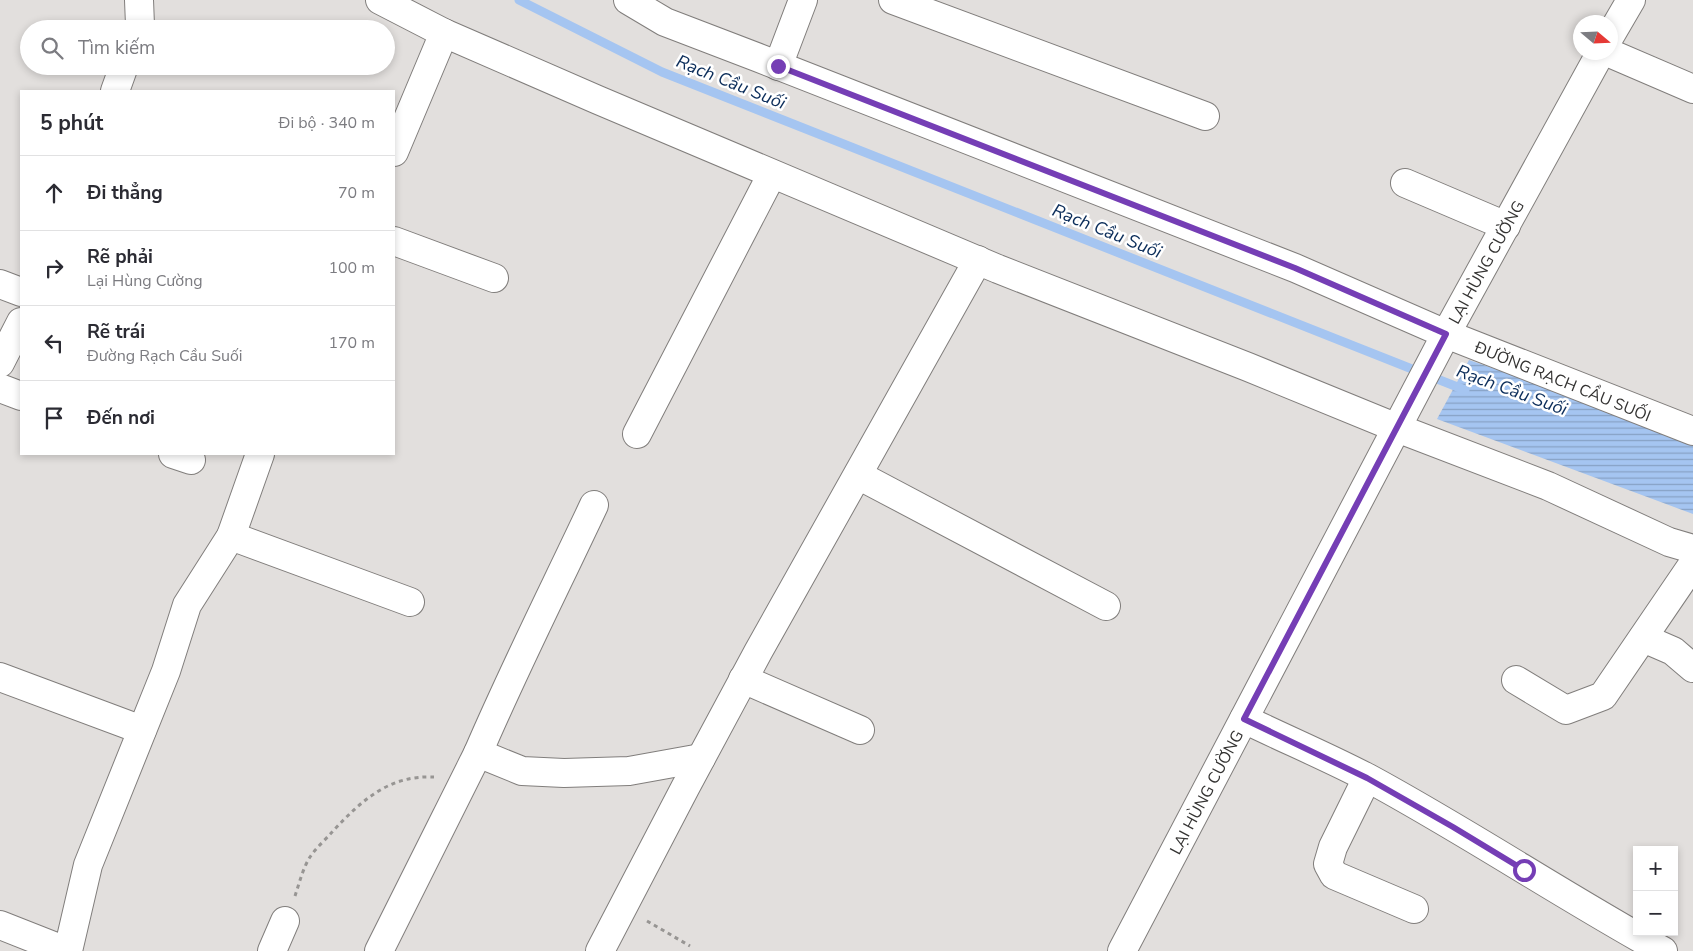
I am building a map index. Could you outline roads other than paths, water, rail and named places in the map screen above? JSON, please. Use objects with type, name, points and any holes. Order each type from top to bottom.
[{"type":"street","points":[[139,0],[140,20]]},
{"type":"street","points":[[380,0],[444,33],[772,174],[978,260],[1239,363],[1401,422],[1670,542],[1693,549]]},
{"type":"street","name":"ĐƯỜNG RẠCH CẦU SUỐI","points":[[628,0],[665,22],[1295,268],[1445,337],[1693,432]]},
{"type":"street","points":[[778,66],[803,0]]},
{"type":"street","points":[[892,0],[1205,116]]},
{"type":"street","points":[[1618,22],[1631,0]]},
{"type":"street","points":[[395,150],[444,33]]},
{"type":"street","points":[[1618,57],[1693,89]]},
{"type":"street","name":"LẠI HÙNG CƯỜNG","points":[[1122,951],[1445,337],[1598,60]]},
{"type":"street","points":[[115,90],[121,75]]},
{"type":"street","points":[[637,434],[772,174]]},
{"type":"street","points":[[1405,183],[1506,226]]},
{"type":"street","points":[[395,241],[494,278]]},
{"type":"street","points":[[600,951],[744,679],[978,260]]},
{"type":"street","points":[[0,284],[20,292]]},
{"type":"street","points":[[0,364],[20,324]]},
{"type":"street","points":[[0,388],[20,396]]},
{"type":"street","points":[[0,925],[67,951],[88,865],[166,671],[187,605],[231,536],[260,455]]},
{"type":"street","points":[[858,475],[1106,606]]},
{"type":"street","points":[[379,951],[478,753],[537,622],[594,505]]},
{"type":"street","points":[[231,536],[410,602]]},
{"type":"street","points":[[1516,680],[1566,710],[1603,696],[1693,564]]},
{"type":"street","points":[[1643,638],[1673,651],[1693,668]]},
{"type":"street","points":[[0,678],[142,730]]},
{"type":"street","points":[[744,679],[860,730]]},
{"type":"street","points":[[1244,719],[1367,778],[1663,951]]},
{"type":"street","points":[[478,753],[522,771],[564,773],[630,771],[701,758]]},
{"type":"street","points":[[1367,778],[1333,847],[1328,864],[1334,875],[1414,909]]},
{"type":"street","points":[[272,951],[285,921]]},
{"type":"water","points":[[1469,360],[1693,438],[1693,514],[1437,419]]},
{"type":"waterway","name":"Rạch Cầu Suối","points":[[519,0],[662,72],[1465,390]]}]
